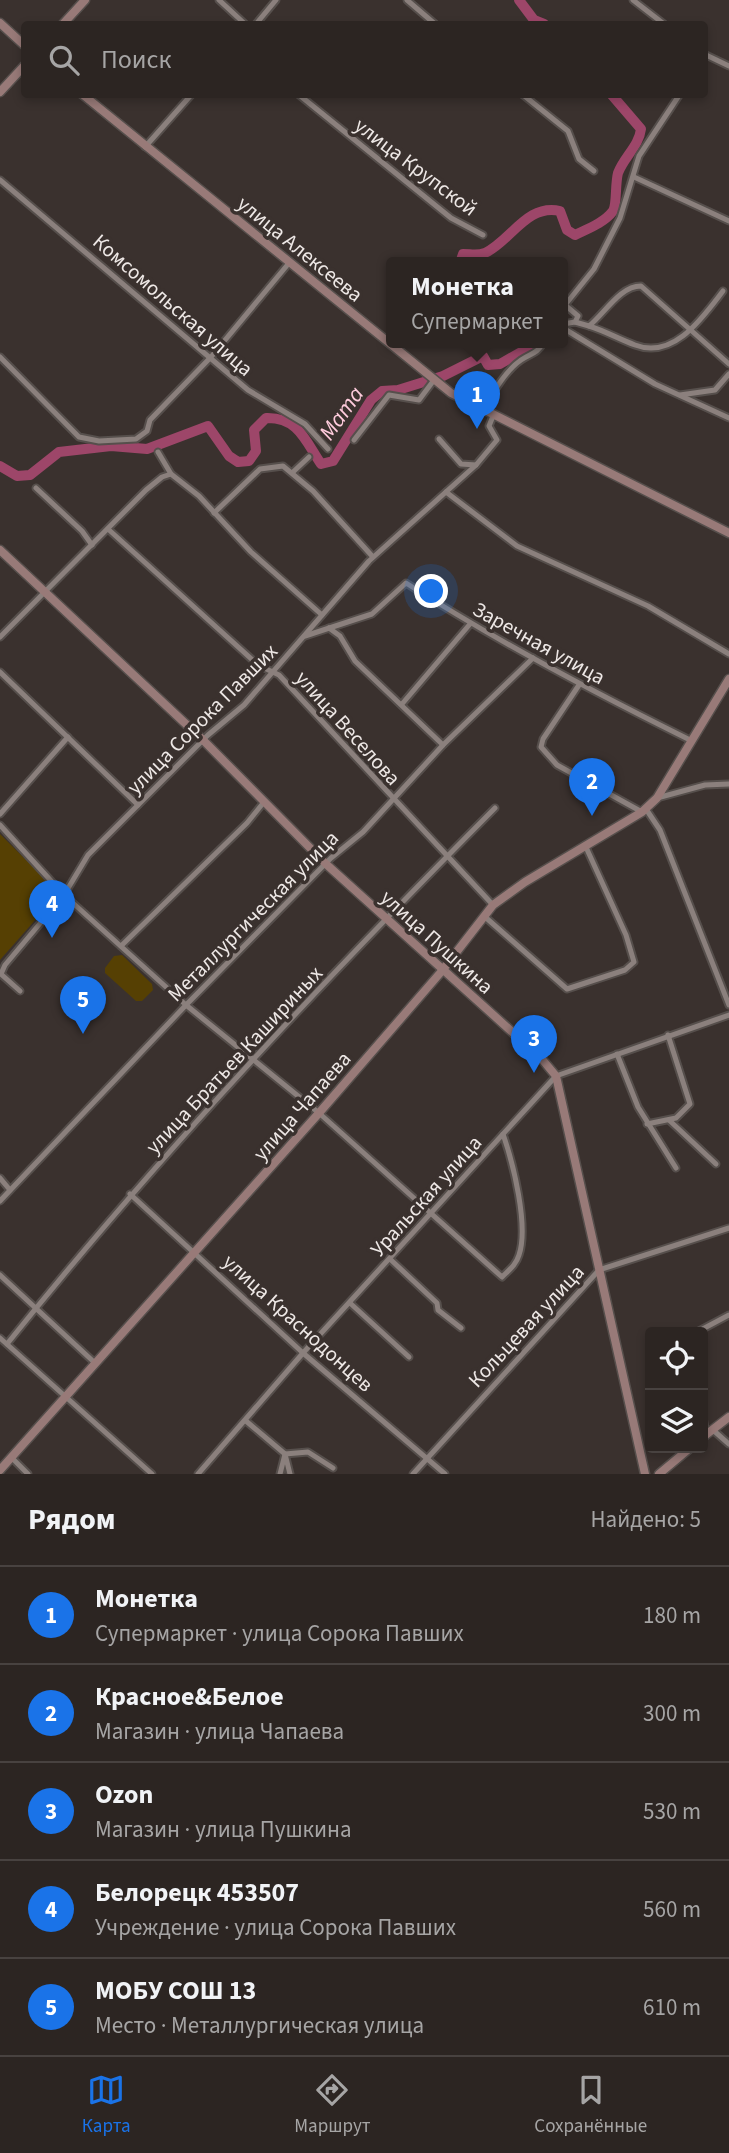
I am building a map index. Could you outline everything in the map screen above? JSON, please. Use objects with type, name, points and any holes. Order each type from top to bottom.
[{"type":"street","points":[[66,21],[85,0]]},
{"type":"street","points":[[219,0],[242,21]]},
{"type":"street","points":[[258,21],[276,0]]},
{"type":"street","points":[[407,0],[432,21]]},
{"type":"street","points":[[633,0],[660,21]]},
{"type":"street","points":[[0,23],[21,42]]},
{"type":"street","points":[[708,56],[729,66]]},
{"type":"street","points":[[0,92],[21,69]]},
{"type":"street","name":"улица Алексеева","points":[[87,98],[386,342]]},
{"type":"street","points":[[145,147],[188,98]]},
{"type":"street","name":"улица Крупской","points":[[303,98],[452,218],[483,235]]},
{"type":"street","points":[[527,98],[568,131],[579,159],[594,171]]},
{"type":"street","points":[[568,299],[594,269],[620,218],[639,156],[677,98]]},
{"type":"street","points":[[634,177],[729,221]]},
{"type":"street","name":"Комсомольская улица","points":[[0,180],[248,390],[305,424],[328,449]]},
{"type":"street","points":[[0,357],[79,438],[99,441],[136,439],[147,431],[150,420],[211,357],[289,263]]},
{"type":"street","points":[[589,326],[620,295],[637,286],[655,296],[729,364]]},
{"type":"street","points":[[568,324],[575,322],[589,326],[614,334],[636,346],[669,345],[691,329],[723,291]]},
{"type":"street","points":[[568,309],[578,316],[575,322]]},
{"type":"street","points":[[568,329],[654,384],[729,418]]},
{"type":"street","name":"улица Алексеева","points":[[394,348],[436,382],[493,416],[729,533]]},
{"type":"street","points":[[483,410],[506,376],[522,359],[539,352],[541,348]]},
{"type":"street","points":[[680,395],[715,390],[729,374]]},
{"type":"street","points":[[354,440],[389,395],[419,400],[436,382]]},
{"type":"street","name":"улица Сорока Павших","points":[[20,991],[1,974],[5,965],[64,895],[88,855],[203,740],[244,705],[373,557],[476,466],[497,440],[489,426],[493,416]]},
{"type":"street","points":[[439,439],[461,464],[476,466]]},
{"type":"street","points":[[158,452],[171,474],[251,552],[322,615]]},
{"type":"street","points":[[293,472],[309,457]]},
{"type":"street","points":[[214,513],[260,469],[283,467],[293,472],[373,557]]},
{"type":"street","points":[[0,637],[162,477],[171,474]]},
{"type":"street","points":[[36,488],[82,531],[92,545]]},
{"type":"street","points":[[446,492],[517,546],[648,606],[729,654]]},
{"type":"street","name":"улица Веселова","points":[[108,529],[271,674],[279,676],[391,799],[493,905]]},
{"type":"street","name":"улица Пушкина","points":[[0,550],[203,740],[326,864],[441,972],[541,1058],[556,1076]]},
{"type":"street","name":"Заречная улица","points":[[303,637],[372,614],[406,583],[470,624],[579,685],[690,740]]},
{"type":"street","points":[[402,704],[470,624]]},
{"type":"street","points":[[328,627],[335,629],[355,661],[443,744]]},
{"type":"street","name":"Металлургическая улица","points":[[0,1201],[186,1005],[326,864],[362,832],[443,744],[533,658]]},
{"type":"street","points":[[0,673],[138,805]]},
{"type":"street","name":"улица Чапаева","points":[[0,1470],[319,1113],[441,972],[493,905],[644,810],[657,798],[729,679]]},
{"type":"street","points":[[579,685],[543,739],[541,747],[556,765],[644,810],[660,830],[729,1005]]},
{"type":"street","points":[[0,814],[68,737]]},
{"type":"street","name":"улица Чапаева","points":[[657,798],[705,785],[727,785],[729,793]]},
{"type":"street","points":[[121,946],[247,823],[264,802]]},
{"type":"street","name":"улица Братьев Кашириных","points":[[7,1343],[130,1194],[386,920],[495,808]]},
{"type":"street","points":[[0,825],[64,895],[186,1005],[319,1113],[432,1211],[502,1277],[515,1264],[520,1252],[520,1223],[513,1161],[503,1135]]},
{"type":"street","points":[[484,916],[567,989],[625,970],[634,962],[626,935],[585,845]]},
{"type":"street","name":"Уральская улица","points":[[198,1474],[303,1353],[556,1076],[729,1015]]},
{"type":"street","points":[[648,1124],[682,1114],[690,1099],[668,1035]]},
{"type":"street","points":[[617,1054],[648,1124],[676,1168]]},
{"type":"street","points":[[556,1076],[645,1474]]},
{"type":"street","points":[[669,1120],[716,1164]]},
{"type":"street","points":[[0,1178],[10,1190]]},
{"type":"street","name":"улица Краснодонцев","points":[[130,1194],[196,1251],[303,1353],[445,1474]]},
{"type":"street","name":"Кольцевая улица","points":[[413,1474],[599,1270],[729,1228]]},
{"type":"street","points":[[390,1259],[437,1303],[438,1311],[461,1328]]},
{"type":"street","points":[[0,1275],[95,1363]]},
{"type":"street","points":[[350,1303],[410,1357]]},
{"type":"street","points":[[706,1327],[729,1315]]},
{"type":"street","points":[[0,1338],[152,1474]]},
{"type":"street","points":[[708,1433],[729,1417]]},
{"type":"street","points":[[246,1421],[285,1454],[290,1474]]},
{"type":"street","points":[[708,1434],[729,1444]]},
{"type":"street","points":[[285,1454],[308,1452],[333,1468]]},
{"type":"street","points":[[659,1474],[684,1453]]},
{"type":"street","points":[[280,1474],[285,1454]]},
{"type":"street","points":[[11,1457],[29,1474]]},
{"type":"shaded area","points":[[0,834],[59,893],[0,960]]},
{"type":"shaded area","points":[[122,955],[152,984],[153,990],[142,1001],[136,1001],[105,973],[105,968],[114,956]]},
{"type":"waterway","name":"Мата","points":[[519,0],[536,21]]},
{"type":"waterway","name":"Мата","points":[[462,257],[463,254],[477,255],[494,248],[528,218],[538,213],[560,211],[567,230],[575,235],[605,219],[613,211],[618,173],[641,129],[614,98]]},
{"type":"waterway","name":"Мата","points":[[0,466],[17,476],[30,475],[59,452],[111,446],[147,449],[208,426],[229,456],[238,462],[249,461],[256,451],[254,430],[266,418],[286,421],[293,426],[321,464],[333,461],[371,400],[382,391],[398,390],[443,376],[483,356],[488,365],[500,364],[528,348]]},
{"type":"place","name":"Монетка","points":[[477,429]]},
{"type":"place","name":"Красное&Белое","points":[[592,816]]},
{"type":"place","name":"Белорецк 453507","points":[[52,938]]},
{"type":"place","name":"МОБУ СОШ 13","points":[[83,1034]]},
{"type":"place","name":"Ozon","points":[[534,1073]]}]
